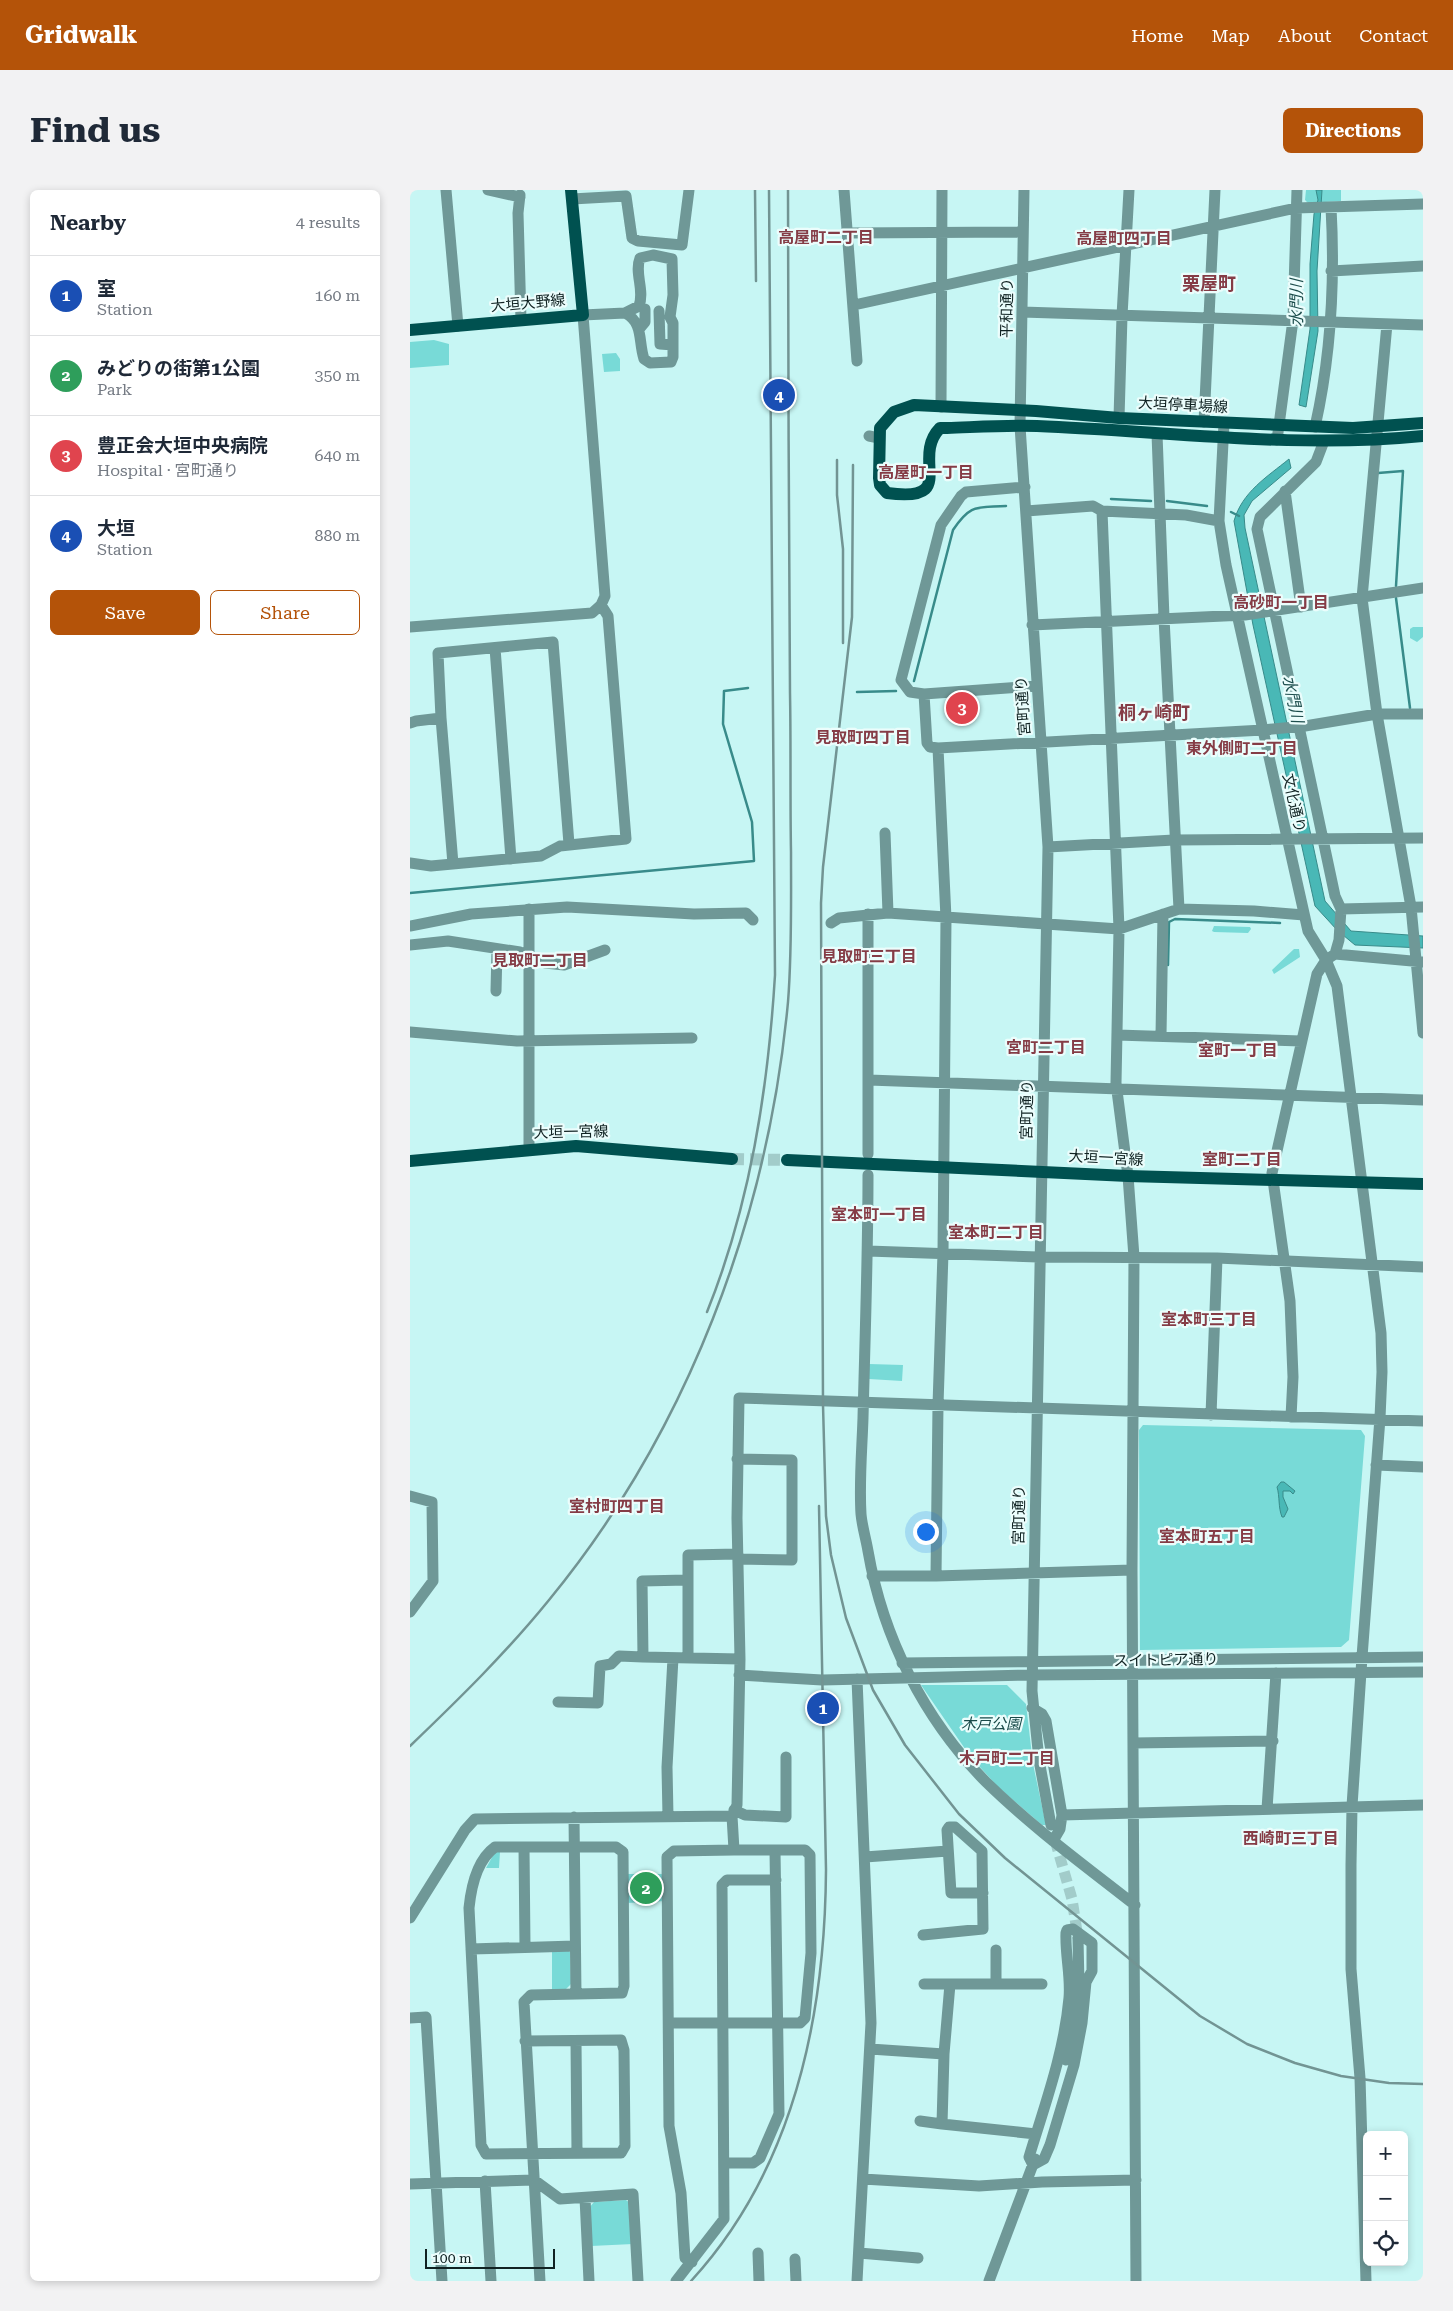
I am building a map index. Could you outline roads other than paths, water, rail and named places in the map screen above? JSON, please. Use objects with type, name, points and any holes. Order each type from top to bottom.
[{"type":"main road","name":"大垣大野線","points":[[410,330],[583,315],[572,195]]},
{"type":"main road","name":"大垣停車場線","points":[[1423,423],[1376,427],[1279,426],[914,406],[894,412],[874,437],[879,478],[884,490],[893,494],[921,494],[928,486],[930,476],[929,443],[940,428],[1020,426],[1276,440],[1375,441],[1423,436]]},
{"type":"main road","name":"大垣一宮線","points":[[410,1161],[576,1146],[732,1158]]},
{"type":"main road","name":"大垣一宮線","points":[[787,1160],[943,1169],[1128,1176],[1423,1184]]},
{"type":"street","points":[[446,190],[458,326]]},
{"type":"street","points":[[488,190],[520,196],[518,232],[521,320]]},
{"type":"street","points":[[572,195],[626,196],[632,238],[638,241],[682,245],[689,190]]},
{"type":"street","points":[[844,190],[857,361]]},
{"type":"street","points":[[941,407],[942,190]]},
{"type":"street","name":"平和通り","points":[[1020,426],[1024,190]]},
{"type":"street","points":[[1119,418],[1129,190]]},
{"type":"street","points":[[1204,422],[1216,190]]},
{"type":"street","points":[[1276,440],[1298,320],[1297,190]]},
{"type":"street","points":[[854,305],[1296,208],[1423,204]]},
{"type":"street","points":[[1315,427],[1321,402],[1330,321],[1333,241],[1331,207]]},
{"type":"street","points":[[848,233],[1023,232]]},
{"type":"street","points":[[653,242],[653,255]]},
{"type":"street","points":[[625,313],[640,328],[644,359],[650,363],[671,362],[673,358],[673,323],[670,317],[673,295],[673,262],[668,257],[653,255],[640,258],[638,264],[644,322],[640,328]]},
{"type":"street","points":[[1331,271],[1423,266]]},
{"type":"street","points":[[410,627],[592,613],[601,605],[605,596],[583,315],[625,313],[642,308],[659,311],[670,317]]},
{"type":"street","points":[[659,311],[660,344],[673,345]]},
{"type":"street","points":[[1022,312],[1423,325]]},
{"type":"street","points":[[1387,324],[1376,427],[1362,598],[1377,714],[1411,907],[1418,958],[1423,1033]]},
{"type":"street","name":"文化通り","points":[[1224,423],[1219,521],[1292,838],[1308,931],[1330,957],[1336,986],[1381,1333],[1380,1418],[1352,1806],[1351,1969],[1360,2078],[1366,2281]]},
{"type":"street","name":"宮町通り","points":[[1020,426],[1048,847],[1038,1257],[1031,1675],[1032,1708],[1051,1825]]},
{"type":"street","points":[[1157,434],[1174,840],[1179,909]]},
{"type":"street","points":[[1291,1417],[1293,1377],[1290,1300],[1273,1170],[1301,1041],[1318,974],[1340,940],[1341,912],[1318,838],[1269,612],[1257,529],[1258,521],[1272,503],[1316,462],[1324,440]]},
{"type":"street","points":[[1025,487],[966,492],[961,496],[941,525],[901,680],[910,692],[924,694],[1037,686]]},
{"type":"street","points":[[1285,491],[1301,607]]},
{"type":"street","points":[[1026,512],[1093,506],[1102,511],[1186,515],[1219,521]]},
{"type":"street","points":[[1102,511],[1119,928],[1117,1090],[1128,1176],[1134,1257],[1131,1411],[1136,2281]]},
{"type":"street","points":[[1032,625],[1242,615],[1423,588]]},
{"type":"street","points":[[410,863],[431,866],[541,856],[560,846],[569,844],[626,839],[608,616],[601,605]]},
{"type":"street","points":[[453,864],[441,718],[438,653],[553,642],[569,844]]},
{"type":"street","points":[[495,648],[511,859]]},
{"type":"street","points":[[924,694],[927,743],[930,748],[1041,744],[1112,738],[1171,736],[1268,729],[1377,714],[1423,714]]},
{"type":"street","points":[[410,723],[441,718]]},
{"type":"street","points":[[936,1576],[938,1406],[943,1253],[946,918],[938,748]]},
{"type":"street","points":[[885,833],[888,913]]},
{"type":"street","points":[[1048,847],[1174,840],[1423,838]]},
{"type":"street","points":[[410,926],[471,914],[566,907],[694,914],[746,913],[753,920]]},
{"type":"street","points":[[1341,912],[1423,907]]},
{"type":"street","points":[[529,909],[529,1149]]},
{"type":"street","points":[[831,923],[839,918],[888,913],[1119,928],[1179,909],[1254,911],[1304,915]]},
{"type":"street","points":[[868,914],[868,1154]]},
{"type":"street","points":[[1161,1036],[1163,914]]},
{"type":"street","points":[[410,945],[448,941],[520,952],[545,963],[564,965],[605,950]]},
{"type":"street","points":[[496,991],[497,949]]},
{"type":"street","points":[[1330,957],[1418,958]]},
{"type":"street","points":[[410,1032],[478,1039],[692,1038]]},
{"type":"street","points":[[1117,1035],[1301,1041]]},
{"type":"street","points":[[869,1080],[1423,1100]]},
{"type":"street","points":[[868,1175],[868,1251],[861,1515],[872,1576],[881,1609],[902,1663],[937,1722],[985,1781],[1053,1841],[1134,1905]]},
{"type":"street","points":[[868,1251],[1038,1257],[1217,1258],[1373,1266],[1423,1266]]},
{"type":"street","points":[[1211,1415],[1217,1258]]},
{"type":"street","points":[[734,1850],[733,1813],[737,1805],[740,1676],[738,1556],[739,1398],[1131,1411],[1142,1413],[1380,1418],[1423,1421]]},
{"type":"street","points":[[688,1658],[688,1555],[792,1560],[792,1460],[738,1459]]},
{"type":"street","points":[[1376,1465],[1423,1467]]},
{"type":"street","points":[[410,1496],[432,1502],[433,1581],[410,1612]]},
{"type":"street","points":[[872,1576],[1132,1570]]},
{"type":"street","points":[[642,1657],[642,1581],[687,1580]]},
{"type":"street","points":[[558,1702],[598,1703],[600,1666],[610,1664],[619,1656],[740,1659]]},
{"type":"street","points":[[902,1663],[1133,1658],[1423,1657]]},
{"type":"street","points":[[668,1816],[667,1766],[673,1658]]},
{"type":"street","name":"スイトピア通り","points":[[740,1676],[822,1680],[1031,1675],[1133,1676],[1423,1672]]},
{"type":"street","points":[[1266,1809],[1273,1741],[1276,1673]]},
{"type":"street","points":[[857,1678],[871,2023],[857,2281]]},
{"type":"street","points":[[1032,1708],[1042,1714],[1046,1721],[1062,1815],[1060,1828],[1053,1841]]},
{"type":"street","points":[[1133,1743],[1273,1741]]},
{"type":"street","points":[[410,1918],[465,1830],[475,1819],[733,1813],[786,1817],[786,1757]]},
{"type":"street","points":[[1062,1815],[1423,1805]]},
{"type":"street","points":[[574,1817],[576,1994]]},
{"type":"street","points":[[923,1935],[984,1930],[982,1851],[956,1827],[950,1827],[947,1830],[951,1892],[983,1893]]},
{"type":"street","points":[[525,2041],[621,2040],[624,2050],[625,2146],[621,2153],[578,2154],[533,2154],[486,2154],[481,2145],[469,1908],[476,1875],[490,1851],[495,1847],[616,1847],[623,1852],[624,1986],[622,1993],[531,1995],[524,2002],[525,2041],[533,2154],[540,2281]]},
{"type":"street","points":[[524,1847],[525,1947]]},
{"type":"street","points":[[669,2024],[800,2023],[805,2018],[811,1952],[810,1855],[805,1850],[674,1851],[667,1857],[669,2126],[680,2193],[685,2258],[692,2262]]},
{"type":"street","points":[[724,2163],[753,2163],[760,2158],[779,2114],[775,1851]]},
{"type":"street","points":[[865,1857],[948,1851]]},
{"type":"street","points":[[676,2281],[724,2219],[722,1885],[727,1880],[776,1880]]},
{"type":"street","points":[[1073,1929],[1092,1942],[1092,1971],[1086,1982],[1082,2023],[1074,2065],[1053,2136],[1044,2158],[1033,2166],[1030,2157],[1056,2072],[1064,2036],[1070,1982],[1066,1968],[1066,1933],[1067,1930],[1073,1929]]},
{"type":"street","points":[[989,2281],[1057,2101],[1072,2033],[1079,1986],[1078,1938]]},
{"type":"street","points":[[472,1949],[574,1946]]},
{"type":"street","points":[[996,1950],[996,1984]]},
{"type":"street","points":[[924,1984],[1042,1984]]},
{"type":"street","points":[[942,2124],[944,2054],[950,1984]]},
{"type":"street","points":[[410,2018],[426,2016],[442,2281]]},
{"type":"street","points":[[576,2041],[578,2154]]},
{"type":"street","points":[[870,2049],[944,2054]]},
{"type":"street","points":[[920,2121],[1036,2134]]},
{"type":"street","points":[[863,2179],[980,2186],[1136,2180]]},
{"type":"street","points":[[410,2184],[534,2180],[560,2199],[633,2194],[638,2281]]},
{"type":"street","points":[[485,2181],[491,2281]]},
{"type":"street","points":[[585,2198],[589,2281]]},
{"type":"street","points":[[758,2253],[758,2281]]},
{"type":"street","points":[[859,2253],[918,2258]]},
{"type":"street","points":[[795,2259],[796,2281]]},
{"type":"waterway","points":[[1378,473],[1403,471],[1396,586]]},
{"type":"waterway","points":[[1111,499],[1151,501]]},
{"type":"waterway","points":[[1167,501],[1207,506]]},
{"type":"waterway","points":[[914,681],[953,530],[959,521],[970,511],[981,507],[1006,506]]},
{"type":"waterway","points":[[1231,512],[1239,516]]},
{"type":"waterway","points":[[1396,598],[1410,708]]},
{"type":"waterway","points":[[410,893],[754,861],[752,822],[723,724],[724,691],[748,688]]},
{"type":"waterway","points":[[857,692],[896,691]]},
{"type":"waterway","points":[[1168,965],[1169,922],[1175,919],[1280,923]]},
{"type":"tunnel","points":[[732,1159],[787,1160]]},
{"type":"tunnel","points":[[1055,1840],[1072,1899],[1078,1938]]},
{"type":"railway","points":[[755,190],[756,281]]},
{"type":"railway","points":[[707,1312],[722,1272],[746,1189],[762,1104],[775,975],[769,190]]},
{"type":"railway","points":[[410,1746],[464,1693],[533,1620],[598,1535],[642,1466],[680,1394],[713,1319],[740,1242],[762,1163],[778,1083],[788,1002],[791,946],[788,190]]},
{"type":"railway","points":[[837,460],[837,495],[843,549],[843,643]]},
{"type":"railway","points":[[853,465],[852,617],[823,867],[821,903],[823,1405],[826,1516],[831,1555],[846,1618],[873,1690],[905,1745],[959,1814],[1005,1858],[1200,2016],[1247,2044],[1295,2063],[1341,2076],[1389,2083],[1423,2084]]},
{"type":"railway","points":[[691,2281],[726,2238],[755,2191],[778,2141],[796,2089],[810,2035],[819,1981],[826,1870],[819,1506]]},
{"type":"place","name":"大垣","points":[[779,395]]},
{"type":"place","name":"豊正会大垣中央病院","points":[[962,708]]},
{"type":"place","name":"室","points":[[823,1708]]},
{"type":"place","name":"みどりの街第1公園","points":[[646,1888]]},
{"type":"district","name":"高屋町二丁目","points":[[826,237]]},
{"type":"district","name":"高屋町四丁目","points":[[1124,238]]},
{"type":"district","name":"栗屋町","points":[[1209,283]]},
{"type":"district","name":"高屋町一丁目","points":[[926,472]]},
{"type":"district","name":"高砂町一丁目","points":[[1281,602]]},
{"type":"district","name":"桐ヶ崎町","points":[[1154,712]]},
{"type":"district","name":"見取町四丁目","points":[[863,737]]},
{"type":"district","name":"東外側町二丁目","points":[[1242,748]]},
{"type":"district","name":"見取町三丁目","points":[[869,956]]},
{"type":"district","name":"見取町二丁目","points":[[540,960]]},
{"type":"district","name":"宮町二丁目","points":[[1046,1047]]},
{"type":"district","name":"室町一丁目","points":[[1238,1050]]},
{"type":"district","name":"室町二丁目","points":[[1242,1159]]},
{"type":"district","name":"室本町一丁目","points":[[879,1214]]},
{"type":"district","name":"室本町二丁目","points":[[996,1232]]},
{"type":"district","name":"室本町三丁目","points":[[1209,1319]]},
{"type":"district","name":"室村町四丁目","points":[[617,1506]]},
{"type":"district","name":"室本町五丁目","points":[[1207,1536]]},
{"type":"district","name":"木戸町二丁目","points":[[1007,1758]]},
{"type":"district","name":"西崎町三丁目","points":[[1291,1838]]},
{"type":"water label","name":"水門川","points":[[1296,303]]},
{"type":"water label","name":"水門川","points":[[1293,699]]},
{"type":"park label","name":"木戸公園","points":[[991,1724]]}]
